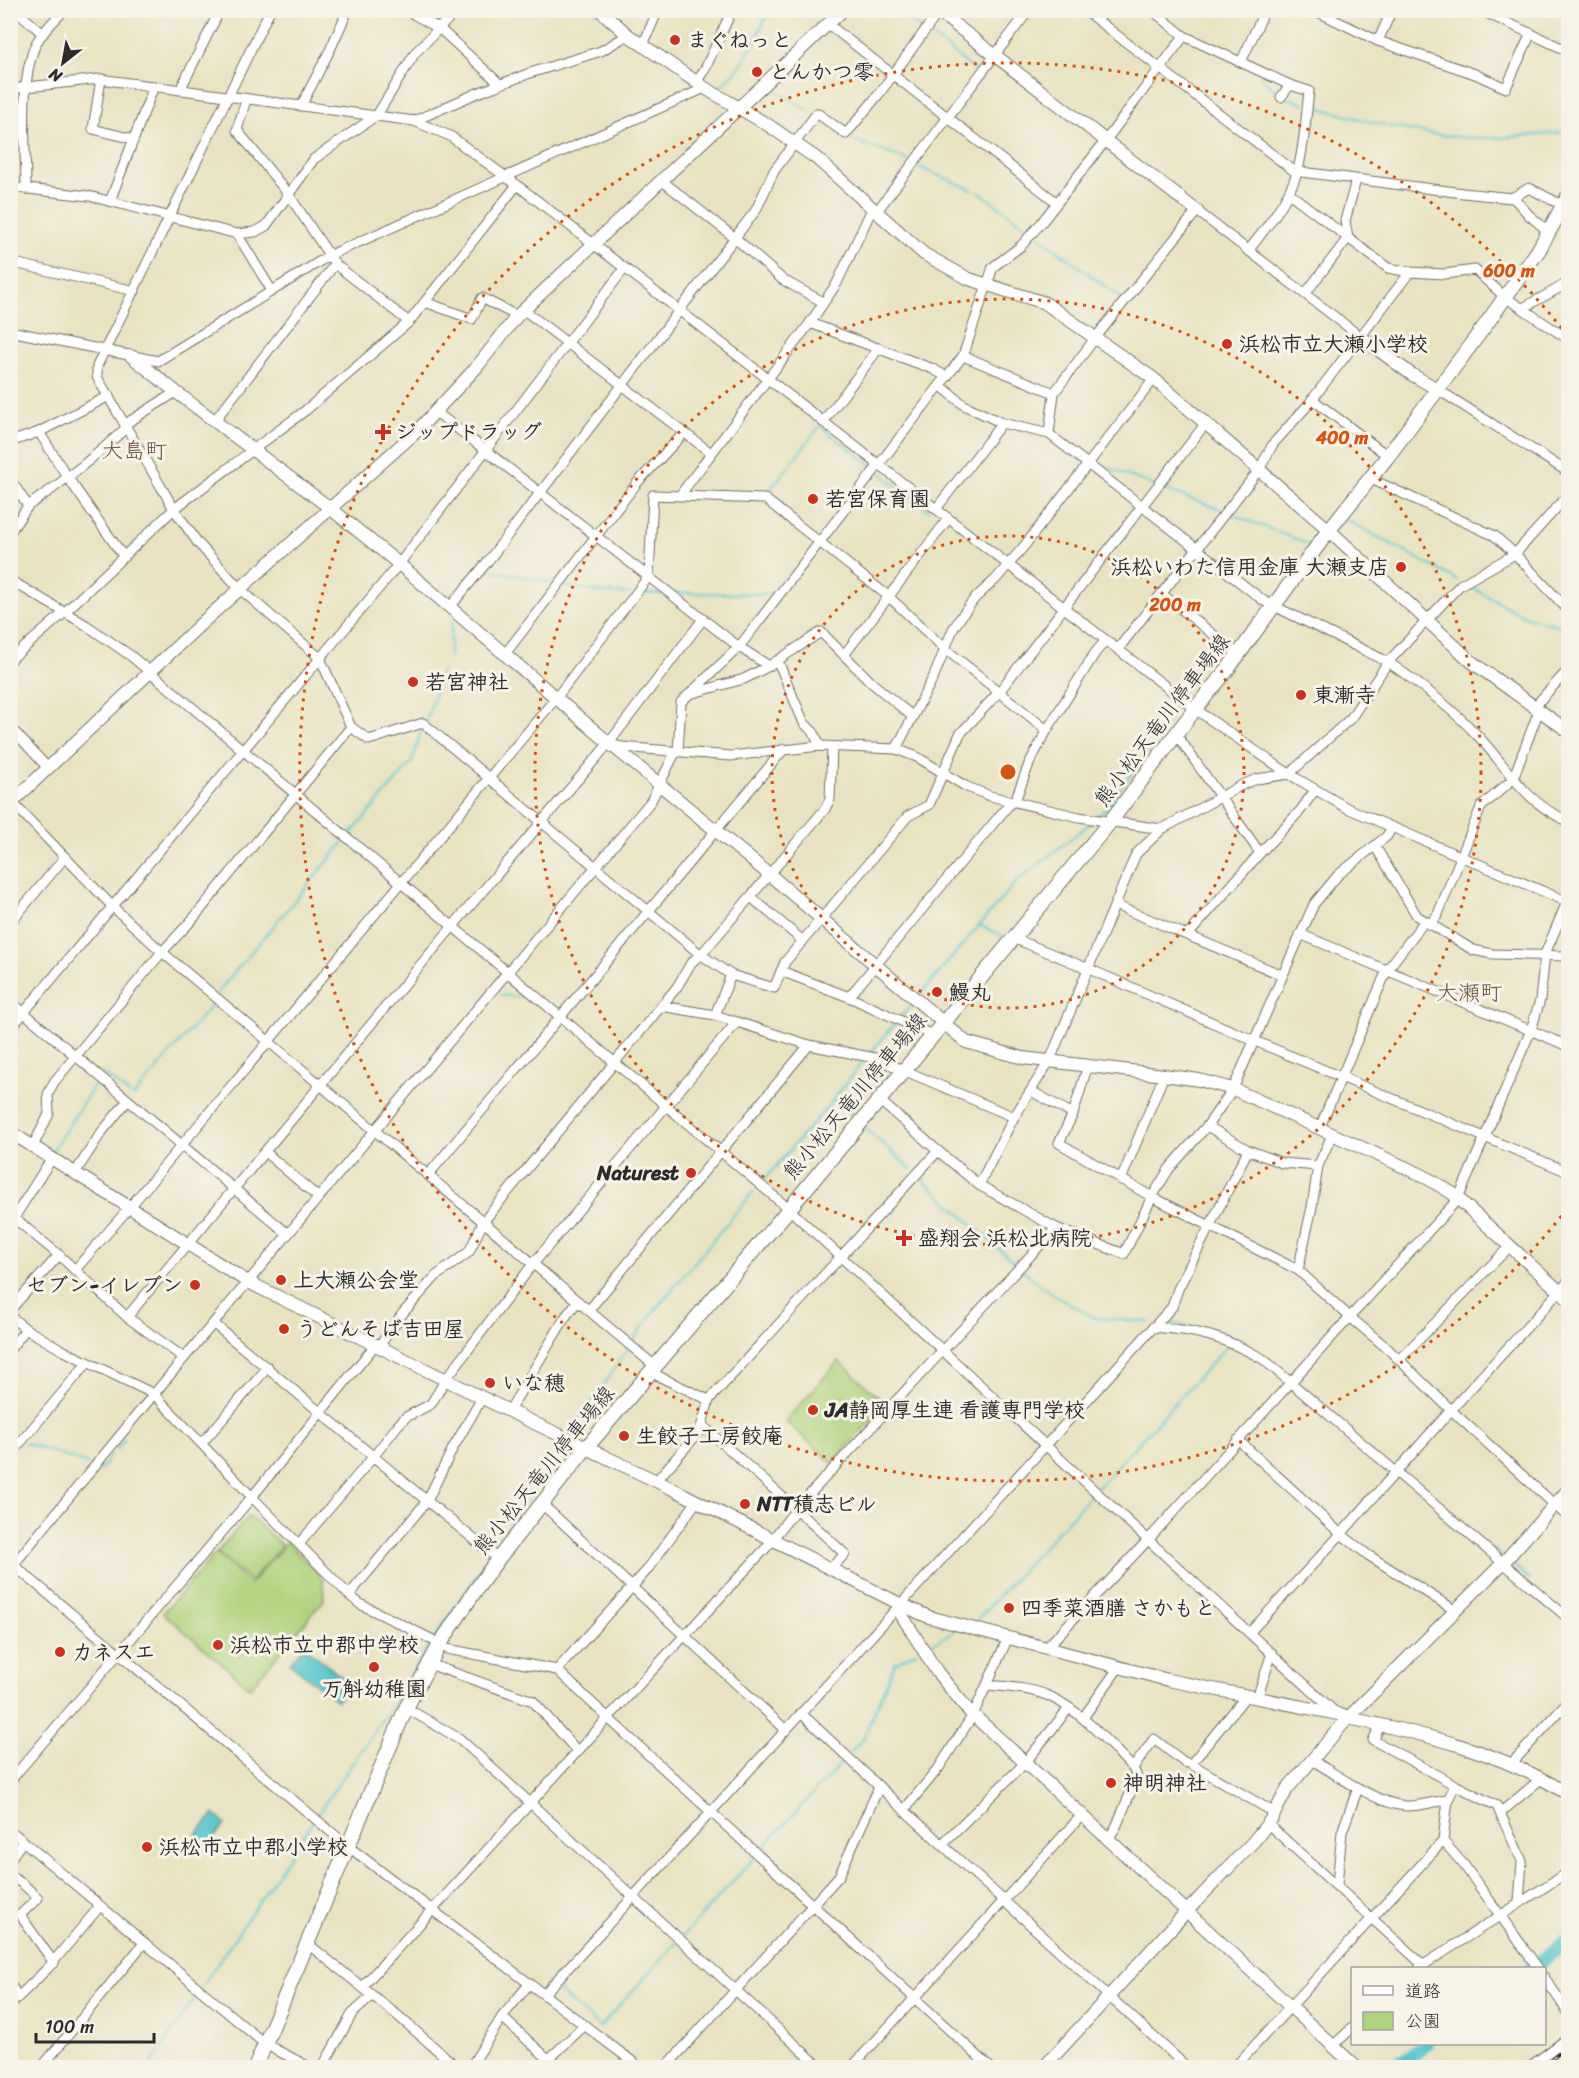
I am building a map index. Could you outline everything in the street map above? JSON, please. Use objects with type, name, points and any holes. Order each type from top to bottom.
[{"type":"main road","name":"熊小松天竜川停車場線","points":[[255,2067],[406,1708],[429,1664],[436,1641],[586,1448],[789,1209],[1110,822],[1437,390],[1538,251],[1567,205]]},
{"type":"street","points":[[16,10],[43,34]]},
{"type":"street","points":[[26,189],[26,88],[35,44],[64,10]]},
{"type":"street","points":[[180,90],[220,10]]},
{"type":"street","points":[[270,10],[97,366],[97,377],[174,509],[198,543],[240,589],[320,658],[351,727],[369,740],[423,723],[648,912],[700,954],[731,975],[774,988],[785,962],[908,816],[929,805],[960,734],[999,692],[1206,423]]},
{"type":"street","points":[[301,106],[348,10]]},
{"type":"street","points":[[406,10],[440,29],[500,84]]},
{"type":"street","points":[[10,187],[89,196],[237,234],[255,232],[266,226],[314,159],[377,115],[415,54],[457,10]]},
{"type":"street","points":[[600,10],[628,35],[701,85],[816,158],[924,254],[987,286],[1045,303],[1154,379],[1329,530],[1472,662],[1569,731]]},
{"type":"street","points":[[643,45],[658,10]]},
{"type":"street","points":[[701,85],[705,69],[732,10]]},
{"type":"street","points":[[709,1400],[658,1376],[654,1368],[589,1310],[162,952],[112,906],[11,803],[240,589],[417,431],[476,368],[520,313],[843,10]]},
{"type":"street","points":[[680,495],[810,323],[837,283],[875,209],[1029,10]]},
{"type":"street","points":[[1084,10],[1297,171],[1463,193],[1513,196],[1529,188],[1560,204],[1567,205]]},
{"type":"street","points":[[1152,10],[1184,36],[1290,85],[1309,91],[1297,171],[1289,193],[1248,251]]},
{"type":"street","points":[[1241,62],[1264,10]]},
{"type":"street","points":[[1314,10],[1378,41],[1475,74],[1506,88],[1531,33]]},
{"type":"street","points":[[1378,41],[1392,10]]},
{"type":"street","points":[[1480,10],[1569,51]]},
{"type":"street","points":[[450,607],[756,210],[774,171],[817,113],[846,134],[879,94],[938,11],[1411,374],[1569,471]]},
{"type":"street","points":[[828,24],[1056,202]]},
{"type":"street","points":[[414,122],[500,84],[601,51],[628,35]]},
{"type":"street","points":[[641,2067],[544,1994],[436,1907],[349,1847],[119,1652],[12,1565],[651,801],[674,755],[678,752],[681,702],[739,646],[963,356],[993,267],[1021,246],[1106,140],[1184,36]]},
{"type":"street","points":[[101,79],[93,129],[134,139]]},
{"type":"street","points":[[10,89],[101,79],[246,100],[377,115],[414,122],[450,136],[517,185],[1195,709],[1289,774],[1347,808],[1568,902],[1545,954],[1540,1000],[1531,1030],[1458,1199],[1148,1540],[1046,1648]]},
{"type":"street","points":[[10,331],[158,361],[272,291],[332,259],[701,85]]},
{"type":"street","points":[[1282,96],[1290,85]]},
{"type":"street","points":[[110,201],[153,86]]},
{"type":"street","points":[[246,100],[237,130],[289,195],[332,259],[410,322]]},
{"type":"street","points":[[661,180],[735,238],[783,280],[823,302]]},
{"type":"street","points":[[1305,294],[1348,238],[1345,221],[1356,180]]},
{"type":"street","points":[[10,660],[65,612],[174,509],[306,410],[410,322],[517,185]]},
{"type":"street","points":[[1289,193],[1388,268],[1444,274],[1475,270],[1505,297],[1569,339]]},
{"type":"street","points":[[1513,196],[1529,215],[1549,232]]},
{"type":"street","points":[[1048,434],[1054,393],[1197,211]]},
{"type":"street","points":[[237,234],[272,291]]},
{"type":"street","points":[[215,420],[332,259]]},
{"type":"street","points":[[10,262],[135,291]]},
{"type":"street","points":[[10,1029],[399,564],[624,269]]},
{"type":"street","points":[[1118,649],[1258,470],[1273,444],[1312,399],[1410,272]]},
{"type":"street","points":[[1523,308],[1569,283]]},
{"type":"street","points":[[425,302],[472,319],[482,297],[520,313],[568,344],[711,453]]},
{"type":"street","points":[[810,323],[933,369],[947,377]]},
{"type":"street","points":[[823,422],[879,348]]},
{"type":"street","points":[[131,356],[330,508],[399,564],[966,1042],[1023,1058],[1164,1074],[1233,1089],[1320,1127],[1422,1176],[1458,1199],[1510,1246],[1566,1290],[1451,1410],[1249,1633]]},
{"type":"street","points":[[963,356],[1054,393]]},
{"type":"street","points":[[896,749],[934,676],[953,629],[975,598],[1008,566],[1154,379]]},
{"type":"street","points":[[940,386],[964,405],[1002,423],[1048,434],[1264,601],[1388,662],[1428,689],[1479,736],[1514,779],[1545,810],[1569,820]]},
{"type":"street","points":[[10,532],[28,506],[68,478],[126,428],[127,423],[176,392]]},
{"type":"street","points":[[10,442],[39,432],[109,396]]},
{"type":"street","points":[[1312,399],[1388,456]]},
{"type":"street","points":[[436,412],[739,646],[780,666],[804,723],[814,733],[820,746]]},
{"type":"street","points":[[936,510],[1002,423]]},
{"type":"street","points":[[39,432],[68,478],[124,557]]},
{"type":"street","points":[[505,654],[637,483],[684,433]]},
{"type":"street","points":[[1369,478],[1495,536],[1569,610]]},
{"type":"street","points":[[11,479],[28,506]]},
{"type":"street","points":[[637,483],[653,495],[765,499],[888,596],[944,648],[1047,730]]},
{"type":"street","points":[[75,1270],[490,778],[556,698],[649,576],[653,495]]},
{"type":"street","points":[[979,1185],[1014,1118],[1050,1060],[1136,854],[1162,829],[1251,781],[1289,774],[1351,718],[1388,662],[1460,585],[1515,554],[1569,495]]},
{"type":"street","points":[[844,655],[948,519]]},
{"type":"street","points":[[10,579],[131,656],[789,1209],[1249,1633],[1343,1716]]},
{"type":"street","points":[[1162,594],[1238,654]]},
{"type":"street","points":[[127,1317],[609,743],[703,619]]},
{"type":"street","points":[[689,694],[744,679],[821,632],[872,683],[912,716]]},
{"type":"street","points":[[849,997],[1014,801],[1029,764],[1047,730],[1095,653],[1106,640]]},
{"type":"street","points":[[1320,1127],[1387,970],[1427,923],[1438,914],[1481,807],[1514,779],[1537,708],[1569,670]]},
{"type":"street","points":[[10,727],[48,768]]},
{"type":"street","points":[[33,1146],[49,1114],[48,1094],[54,1082],[162,952],[192,920],[351,727]]},
{"type":"street","points":[[1176,734],[1260,853]]},
{"type":"street","points":[[609,743],[622,747],[731,756],[820,746],[896,749],[917,757],[942,774],[990,796],[1079,817],[1162,829]]},
{"type":"street","points":[[10,1781],[252,1497],[403,1313],[436,1276],[469,1252],[483,1222],[677,987],[691,963],[751,897],[825,809],[830,799],[832,748]]},
{"type":"street","points":[[428,1176],[784,749]]},
{"type":"street","points":[[1188,935],[1300,811],[1315,790]]},
{"type":"street","points":[[879,1100],[979,1185],[1056,1228],[1124,1254],[1152,1197],[1169,1169],[1207,1126],[1233,1089],[1314,903],[1338,875],[1376,846],[1391,828]]},
{"type":"street","points":[[1376,846],[1417,916],[1473,950],[1493,954],[1569,956]]},
{"type":"street","points":[[10,923],[65,857]]},
{"type":"street","points":[[751,897],[803,941]]},
{"type":"street","points":[[1115,905],[1282,975]]},
{"type":"street","points":[[1300,934],[1569,1046]]},
{"type":"street","points":[[1013,939],[1569,1172]]},
{"type":"street","points":[[781,971],[849,997],[932,1035]]},
{"type":"street","points":[[715,1015],[731,975]]},
{"type":"street","points":[[10,1001],[288,1234]]},
{"type":"street","points":[[661,1006],[715,1015],[809,1045],[875,1058],[1014,1118]]},
{"type":"street","points":[[299,1544],[406,1417],[431,1404],[446,1379],[533,1264],[737,1022]]},
{"type":"street","points":[[589,1310],[809,1045]]},
{"type":"street","points":[[1088,1065],[1073,1114],[1059,1143],[1152,1197],[1298,1270],[1569,1517]]},
{"type":"street","points":[[1121,1180],[1164,1074]]},
{"type":"street","points":[[1030,1092],[1073,1114]]},
{"type":"street","points":[[75,1173],[101,1133],[128,1100]]},
{"type":"street","points":[[1207,1126],[1248,1150],[1282,1163],[1318,1167]]},
{"type":"street","points":[[1298,1270],[1318,1167],[1333,1133]]},
{"type":"street","points":[[12,1136],[33,1146],[248,1282],[930,1617],[1119,1667],[1449,1741],[1512,1763],[1569,1794]]},
{"type":"street","points":[[544,1994],[1172,1306],[1178,1289],[1248,1150]]},
{"type":"street","points":[[656,1481],[700,1431],[709,1400],[938,1151]]},
{"type":"street","points":[[265,1152],[319,1198]]},
{"type":"street","points":[[52,1158],[12,1221],[59,1255],[127,1317],[184,1358]]},
{"type":"street","points":[[362,1987],[766,1548],[796,1509],[1056,1228]]},
{"type":"street","points":[[1399,1360],[1510,1246]]},
{"type":"street","points":[[10,1310],[59,1255]]},
{"type":"street","points":[[509,1411],[566,1316],[578,1301]]},
{"type":"street","points":[[10,1316],[26,1329],[64,1351],[154,1394],[252,1497],[360,1604],[436,1641],[447,1649],[556,1670],[991,2067]]},
{"type":"street","points":[[214,1324],[498,1559]]},
{"type":"street","points":[[1154,1327],[1209,1334],[1240,1346],[1263,1359],[1569,1618]]},
{"type":"street","points":[[10,1349],[26,1329]]},
{"type":"street","points":[[16,1448],[88,1362]]},
{"type":"street","points":[[202,1443],[268,1367]]},
{"type":"street","points":[[349,1595],[427,1501],[453,1448],[482,1398]]},
{"type":"street","points":[[702,1425],[845,1554],[831,1568]]},
{"type":"street","points":[[1238,1440],[1341,1534],[1368,1555],[1456,1611]]},
{"type":"street","points":[[1043,2067],[1272,1818],[1287,1789],[1312,1760],[1343,1716],[1456,1611],[1569,1490]]},
{"type":"street","points":[[556,1670],[647,1570],[697,1501]]},
{"type":"street","points":[[542,1504],[786,1730]]},
{"type":"street","points":[[900,1604],[901,1614],[937,1672],[973,1715],[1357,2067]]},
{"type":"street","points":[[904,1810],[938,1769],[973,1715],[1008,1638]]},
{"type":"street","points":[[1191,1764],[1251,1697],[1272,1653]]},
{"type":"street","points":[[429,1664],[533,1701],[578,1752]]},
{"type":"street","points":[[1083,1718],[1119,1667]]},
{"type":"street","points":[[987,1684],[1051,1697],[1083,1718],[1132,1768],[1137,1777],[1116,1827],[1108,1839]]},
{"type":"street","points":[[1512,1763],[1569,1702]]},
{"type":"street","points":[[406,1708],[460,1739],[821,2067]]},
{"type":"street","points":[[942,1844],[1025,1763],[1069,1708]]},
{"type":"street","points":[[801,1713],[904,1810],[1188,2067]]},
{"type":"street","points":[[1381,1725],[1373,1740],[1497,1806],[1522,1861],[1520,1902]]},
{"type":"street","points":[[1132,1768],[1154,1739],[1184,1762],[1191,1764],[1272,1818],[1421,1966],[1569,1872]]},
{"type":"street","points":[[1312,1760],[1358,1788],[1406,1806],[1448,1800]]},
{"type":"street","points":[[1500,1813],[1542,1778]]},
{"type":"street","points":[[1234,2067],[1443,1841],[1448,1800],[1455,1785]]},
{"type":"street","points":[[665,2067],[844,1868],[879,1787]]},
{"type":"street","points":[[1337,1884],[1342,1832],[1358,1788]]},
{"type":"street","points":[[851,2067],[1082,1815]]},
{"type":"street","points":[[10,1830],[265,2044],[311,2067]]},
{"type":"street","points":[[10,1859],[24,1841]]},
{"type":"street","points":[[1443,1841],[1464,1865],[1536,1966]]},
{"type":"street","points":[[10,1876],[38,1898],[20,1915],[54,1963]]},
{"type":"street","points":[[10,2005],[54,1963],[100,1906]]},
{"type":"street","points":[[41,2067],[144,1943]]},
{"type":"street","points":[[308,1944],[458,2067]]},
{"type":"street","points":[[1546,1978],[1569,2012]]},
{"type":"street","points":[[470,2067],[502,2017],[530,1983]]},
{"type":"street","points":[[10,1984],[18,1997]]},
{"type":"street","points":[[322,2067],[352,2014],[372,1996]]},
{"type":"street","points":[[502,2017],[546,2057],[550,2058],[585,2025]]},
{"type":"street","points":[[1334,2045],[1351,2030]]},
{"type":"street","points":[[1528,2067],[1569,2038]]},
{"type":"green space","points":[[839,1361],[886,1404],[832,1463],[785,1421]]},
{"type":"green space","points":[[249,1516],[282,1545],[251,1581],[217,1552]]},
{"type":"green space","points":[[287,1542],[323,1579],[324,1600],[250,1688],[163,1613],[216,1553],[250,1584]]},
{"type":"water","points":[[304,1646],[350,1684],[337,1701],[290,1663]]},
{"type":"water","points":[[214,1814],[225,1824],[206,1847],[194,1837]]},
{"type":"waterway","points":[[719,87],[728,80],[742,62],[770,10]]},
{"type":"waterway","points":[[897,10],[921,29]]},
{"type":"waterway","points":[[927,32],[977,72],[978,70]]},
{"type":"waterway","points":[[1260,76],[1280,95]]},
{"type":"waterway","points":[[771,88],[811,112]]},
{"type":"waterway","points":[[1285,97],[1305,104]]},
{"type":"waterway","points":[[1311,105],[1384,125],[1459,137],[1513,137],[1568,132]]},
{"type":"waterway","points":[[845,137],[909,161]]},
{"type":"waterway","points":[[914,165],[973,190]]},
{"type":"waterway","points":[[979,192],[1030,229]]},
{"type":"waterway","points":[[1036,234],[1122,299]]},
{"type":"waterway","points":[[1019,422],[1046,428]]},
{"type":"waterway","points":[[766,495],[820,426],[872,466]]},
{"type":"waterway","points":[[1096,463],[1155,486]]},
{"type":"waterway","points":[[878,471],[929,511]]},
{"type":"waterway","points":[[1160,488],[1220,509]]},
{"type":"waterway","points":[[1231,514],[1311,545]]},
{"type":"waterway","points":[[1347,520],[1457,580]]},
{"type":"waterway","points":[[486,569],[554,583]]},
{"type":"waterway","points":[[562,585],[597,592],[630,594]]},
{"type":"waterway","points":[[1467,585],[1526,617],[1568,628]]},
{"type":"waterway","points":[[675,593],[774,594]]},
{"type":"waterway","points":[[639,594],[663,594]]},
{"type":"waterway","points":[[449,658],[452,622]]},
{"type":"waterway","points":[[426,723],[442,669]]},
{"type":"waterway","points":[[1097,817],[1170,722]]},
{"type":"waterway","points":[[350,835],[412,762],[421,731]]},
{"type":"waterway","points":[[920,995],[1017,881],[1092,822]]},
{"type":"waterway","points":[[217,993],[344,842]]},
{"type":"waterway","points":[[979,925],[1003,936]]},
{"type":"waterway","points":[[501,995],[522,997]]},
{"type":"waterway","points":[[133,1097],[215,1001]]},
{"type":"waterway","points":[[901,1017],[913,1003]]},
{"type":"waterway","points":[[869,1054],[896,1022]]},
{"type":"waterway","points":[[765,1179],[834,1099],[865,1058]]},
{"type":"waterway","points":[[102,1072],[130,1095]]},
{"type":"waterway","points":[[52,1151],[98,1080]]},
{"type":"waterway","points":[[834,1099],[855,1118]]},
{"type":"waterway","points":[[865,1128],[911,1169]]},
{"type":"waterway","points":[[922,1179],[1018,1266]]},
{"type":"waterway","points":[[632,1342],[651,1315],[753,1192]]},
{"type":"waterway","points":[[1022,1269],[1042,1287],[1094,1318],[1149,1322]]},
{"type":"waterway","points":[[1166,1323],[1214,1331],[1249,1347]]},
{"type":"waterway","points":[[1098,1487],[1228,1345]]},
{"type":"waterway","points":[[572,1433],[628,1348]]},
{"type":"waterway","points":[[116,1450],[125,1439]]},
{"type":"waterway","points":[[25,1443],[88,1464]]},
{"type":"waterway","points":[[493,1551],[564,1445]]},
{"type":"waterway","points":[[100,1471],[111,1455]]},
{"type":"waterway","points":[[974,1623],[1092,1494]]},
{"type":"waterway","points":[[1494,1549],[1501,1555]]},
{"type":"waterway","points":[[434,1638],[488,1558]]},
{"type":"waterway","points":[[1512,1564],[1530,1580]]},
{"type":"waterway","points":[[928,1646],[953,1632]]},
{"type":"waterway","points":[[319,1812],[431,1643]]},
{"type":"waterway","points":[[851,1752],[863,1739],[895,1663],[916,1652]]},
{"type":"waterway","points":[[759,1852],[845,1759]]},
{"type":"waterway","points":[[201,1988],[313,1821]]},
{"type":"waterway","points":[[682,1937],[755,1857]]},
{"type":"waterway","points":[[1532,1967],[1568,1941]]},
{"type":"waterway","points":[[557,1990],[600,2027],[677,1942]]},
{"type":"waterway","points":[[148,2068],[198,1993]]},
{"type":"waterway","points":[[1394,2068],[1426,2045]]},
{"type":"railway","points":[[1539,2068],[1568,2046]]},
{"type":"place","name":"まぐねっと","points":[[675,40]]},
{"type":"place","name":"とんかつ零","points":[[757,72]]},
{"type":"place","name":"浜松市立大瀬小学校","points":[[1227,344]]},
{"type":"place","name":"ジップドラッグ","points":[[383,432]]},
{"type":"place","name":"若宮保育園","points":[[813,499]]},
{"type":"place","name":"浜松いわた信用金庫 大瀬支店","points":[[1401,567]]},
{"type":"place","name":"若宮神社","points":[[413,682]]},
{"type":"place","name":"東漸寺","points":[[1301,695]]},
{"type":"place","name":"鰻丸","points":[[937,992]]},
{"type":"place","name":"Naturest","points":[[691,1173]]},
{"type":"place","name":"盛翔会 浜松北病院","points":[[904,1238]]},
{"type":"place","name":"上大瀬公会堂","points":[[281,1280]]},
{"type":"place","name":"セブン-イレブン","points":[[195,1285]]},
{"type":"place","name":"うどんそば吉田屋","points":[[284,1329]]},
{"type":"place","name":"いな穂","points":[[490,1383]]},
{"type":"place","name":"JA静岡厚生連 看護専門学校","points":[[813,1410]]},
{"type":"place","name":"生餃子工房餃庵","points":[[624,1436]]},
{"type":"place","name":"NTT積志ビル","points":[[745,1504]]},
{"type":"place","name":"四季菜酒膳 さかもと","points":[[1009,1608]]},
{"type":"place","name":"浜松市立中郡中学校","points":[[218,1645]]},
{"type":"place","name":"カネスエ","points":[[60,1652]]},
{"type":"place","name":"万斛幼稚園","points":[[374,1667]]},
{"type":"place","name":"神明神社","points":[[1111,1783]]},
{"type":"place","name":"浜松市立中郡小学校","points":[[147,1847]]},
{"type":"district","name":"大島町","points":[[134,450]]},
{"type":"district","name":"大瀬町","points":[[1469,992]]}]
